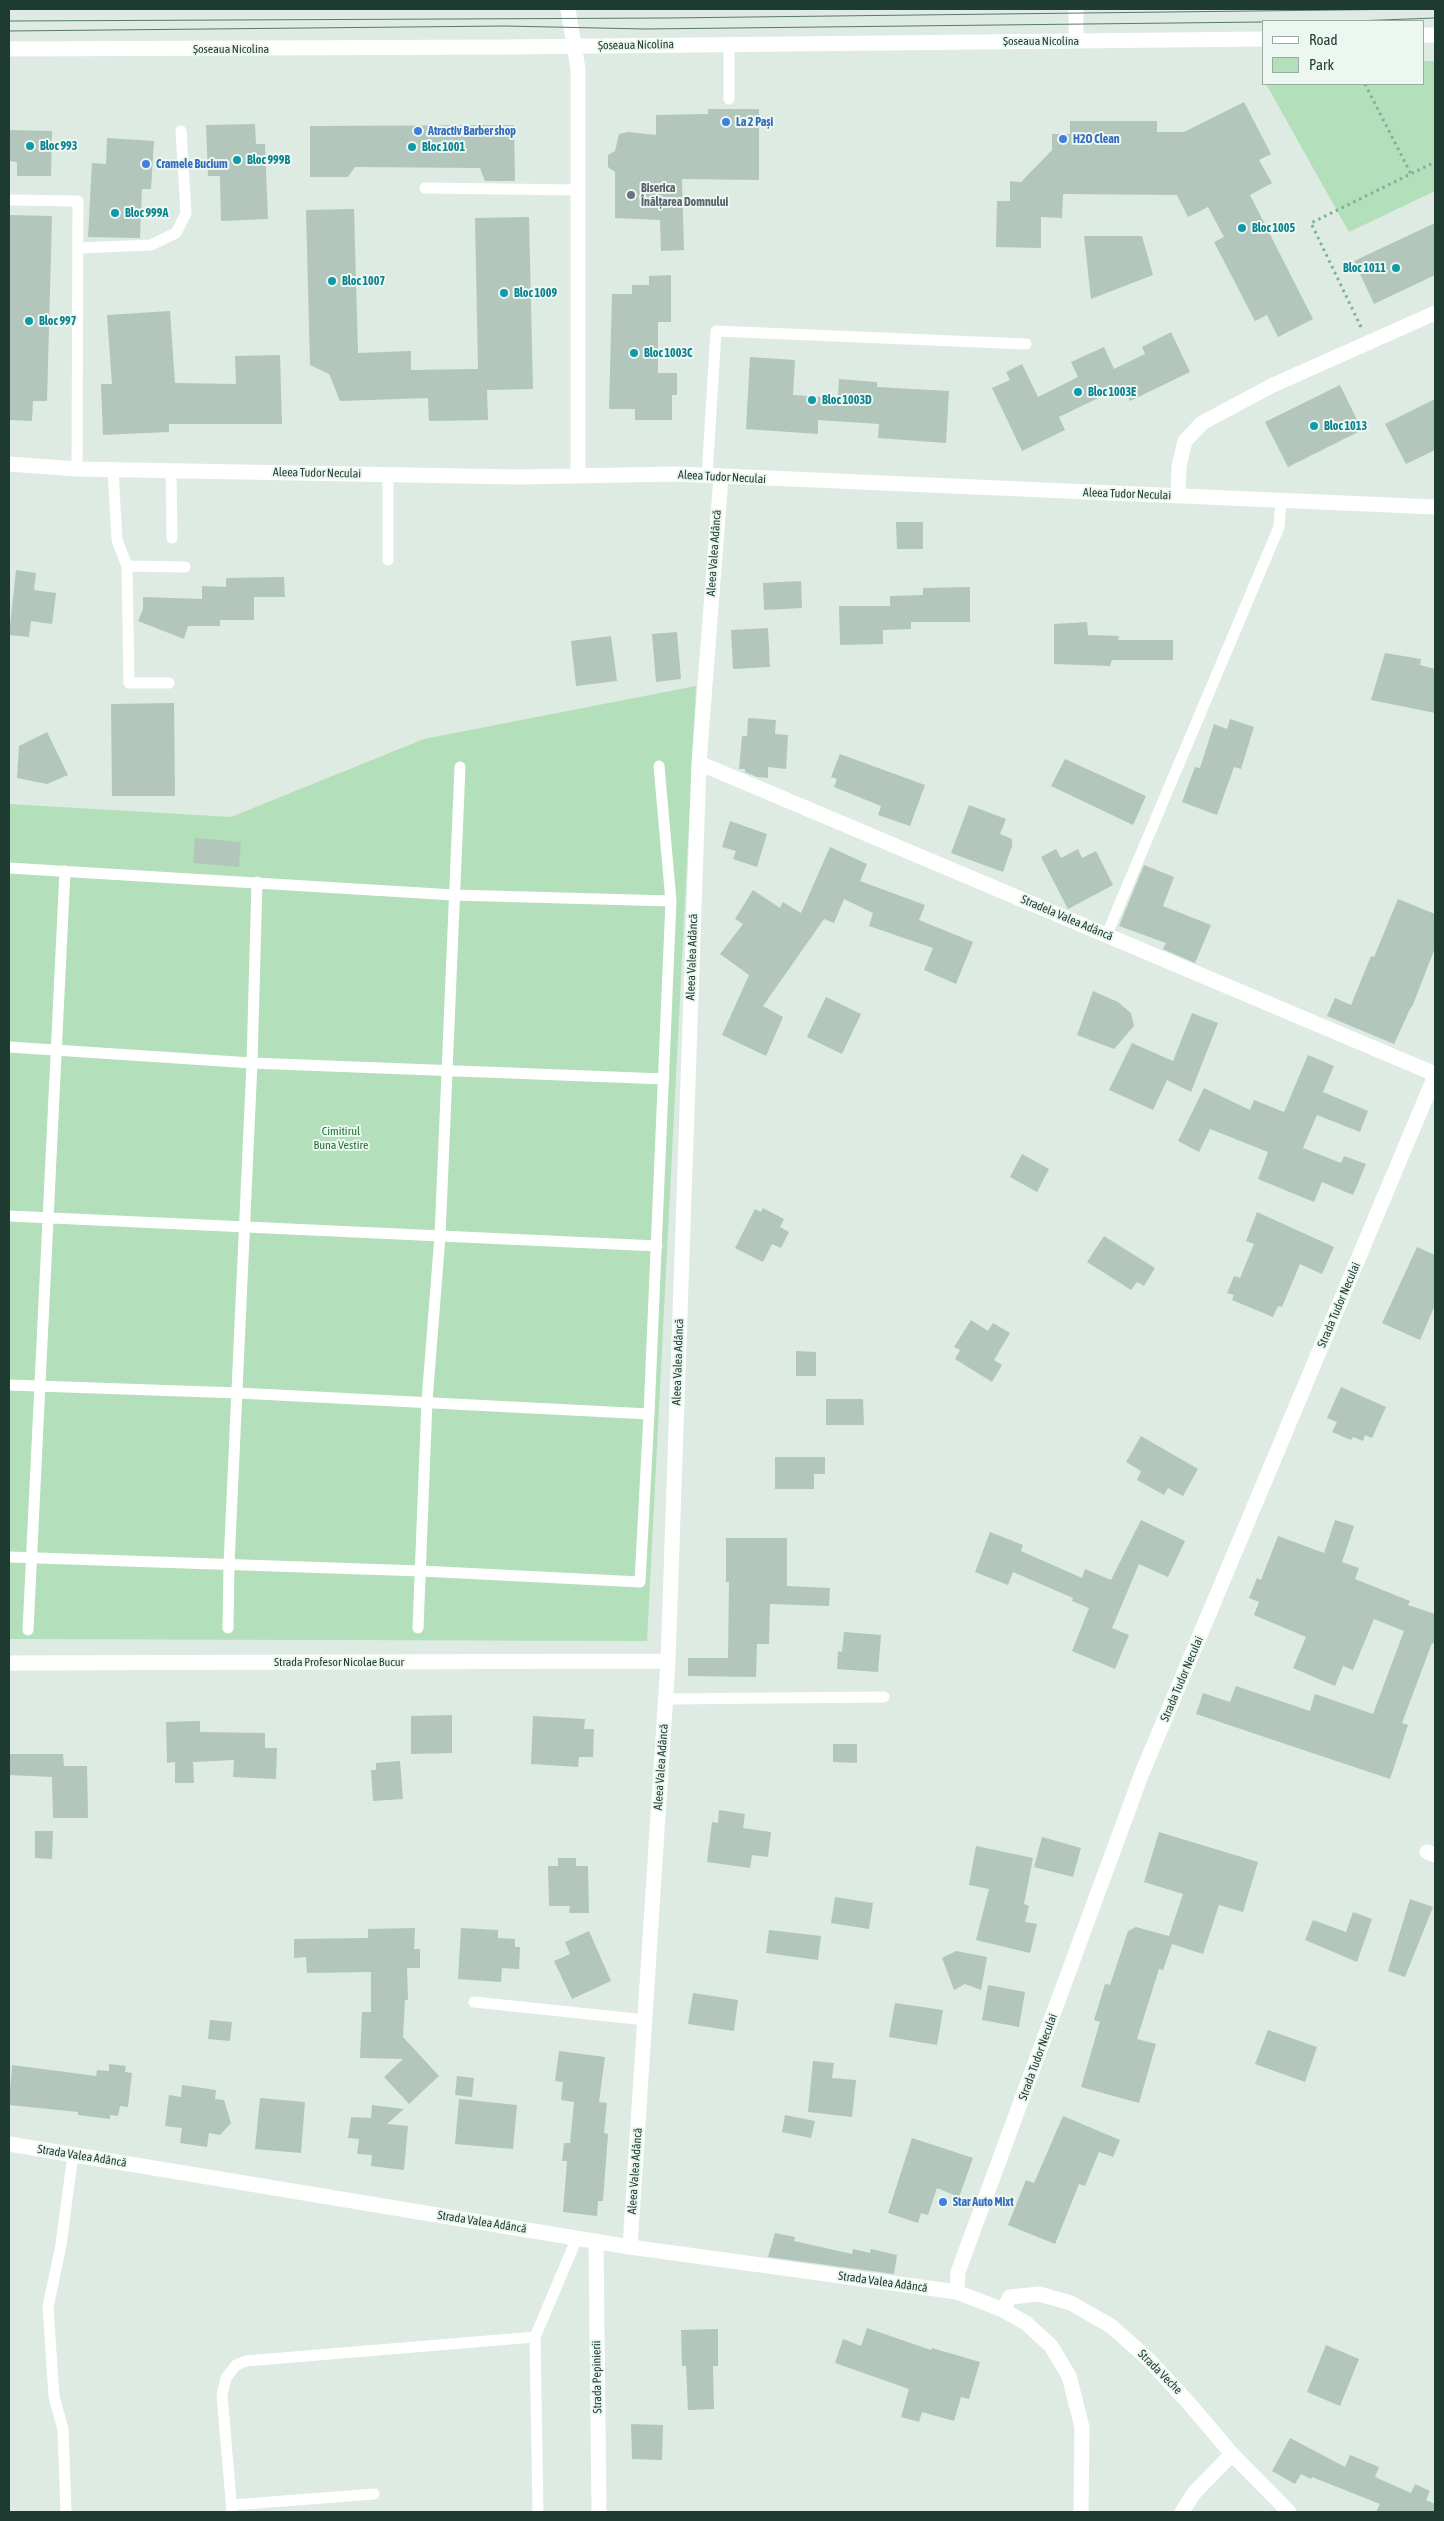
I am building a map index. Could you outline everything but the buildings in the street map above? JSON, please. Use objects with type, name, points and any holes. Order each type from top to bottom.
[{"type":"street","points":[[568,9],[578,69],[578,476]]},
{"type":"street","points":[[1076,9],[1076,40]]},
{"type":"street","name":"Șoseaua Nicolina","points":[[9,49],[574,46],[1262,39]]},
{"type":"street","points":[[1178,496],[1179,466],[1184,441],[1202,423],[1271,386],[1435,313]]},
{"type":"street","name":"Aleea Tudor Neculai","points":[[9,464],[78,469],[170,471],[578,476],[676,474],[1435,507]]},
{"type":"street","name":"Aleea Valea Adâncă","points":[[630,2247],[668,1662],[699,763],[714,476]]},
{"type":"street","name":"Stradela Valea Adâncă","points":[[699,763],[1107,934],[1435,1075]]},
{"type":"street","name":"Strada Tudor Neculai","points":[[957,2292],[958,2272],[1142,1773],[1435,1075]]},
{"type":"street","name":"Strada Profesor Nicolae Bucur","points":[[9,1663],[668,1662]]},
{"type":"street","name":"Strada Valea Adâncă","points":[[9,2144],[596,2242],[957,2292]]},
{"type":"street","name":"Strada Pepinierii","points":[[596,2242],[599,2512]]},
{"type":"street","points":[[957,2292],[1003,2310],[1026,2323],[1052,2346],[1068,2376],[1082,2427],[1081,2512]]},
{"type":"street","name":"Strada Veche","points":[[1003,2310],[1010,2297],[1039,2294],[1071,2303],[1111,2326],[1148,2359],[1188,2400],[1232,2454],[1289,2512]]},
{"type":"street","points":[[1182,2512],[1194,2493],[1232,2454]]},
{"type":"lane","points":[[729,44],[729,99]]},
{"type":"lane","points":[[78,248],[152,245],[176,232],[186,213],[181,130]]},
{"type":"lane","points":[[425,188],[578,190]]},
{"type":"lane","points":[[9,200],[78,201],[78,469]]},
{"type":"lane","points":[[714,476],[716,331],[1026,344]]},
{"type":"lane","points":[[113,470],[117,540],[127,566],[129,683],[169,683]]},
{"type":"lane","points":[[170,471],[172,538]]},
{"type":"lane","points":[[388,474],[388,560]]},
{"type":"lane","points":[[1107,934],[1280,527],[1281,501]]},
{"type":"lane","points":[[127,566],[185,567]]},
{"type":"lane","points":[[9,1557],[421,1570],[640,1582],[657,1246],[671,902],[659,766]]},
{"type":"lane","points":[[418,1628],[427,1402],[440,1236],[460,767]]},
{"type":"lane","points":[[9,868],[454,895],[671,902]]},
{"type":"lane","points":[[28,1630],[46,1218],[57,1049],[65,871]]},
{"type":"lane","points":[[228,1628],[229,1564],[252,1062],[257,882]]},
{"type":"lane","points":[[9,1047],[252,1062],[664,1079]]},
{"type":"lane","points":[[9,1216],[657,1246]]},
{"type":"lane","points":[[9,1384],[238,1392],[649,1414]]},
{"type":"lane","points":[[666,1699],[884,1697]]},
{"type":"lane","points":[[474,2002],[646,2020]]},
{"type":"lane","points":[[66,2512],[63,2429],[54,2397],[48,2308],[61,2245],[73,2154]]},
{"type":"lane","points":[[538,2512],[535,2337],[577,2238]]},
{"type":"lane","points":[[374,2494],[232,2509],[222,2395],[226,2378],[236,2365],[246,2361],[535,2337]]},
{"type":"path","points":[[1366,85],[1411,174]]},
{"type":"path","points":[[1369,344],[1311,223],[1435,162]]},
{"type":"green space","points":[[1424,61],[1435,61],[1435,191],[1349,232],[1267,85],[1424,85]]},
{"type":"green space","name":"Cimitirul Buna Vestire","points":[[696,686],[647,1641],[9,1639],[9,804],[231,817],[424,739]]},
{"type":"tram line","points":[[9,21],[666,18],[1420,9]]},
{"type":"tram line","points":[[1382,20],[1435,18]]},
{"type":"tram line","points":[[9,31],[505,26],[645,29],[1262,22]]},
{"type":"place","name":"La 2 Pași","points":[[726,122]]},
{"type":"place","name":"Atractiv Barber shop","points":[[418,131]]},
{"type":"place","name":"H2O Clean","points":[[1063,139]]},
{"type":"place","name":"Bloc 993","points":[[30,146]]},
{"type":"place","name":"Bloc 1001","points":[[412,147]]},
{"type":"place","name":"Bloc 999B","points":[[237,160]]},
{"type":"place","name":"Cramele Bucium","points":[[146,164]]},
{"type":"place","name":"Biserica Înălțarea Domnului","points":[[631,195]]},
{"type":"place","name":"Bloc 999A","points":[[115,213]]},
{"type":"place","name":"Bloc 1005","points":[[1242,228]]},
{"type":"place","name":"Bloc 1011","points":[[1396,268]]},
{"type":"place","name":"Bloc 1007","points":[[332,281]]},
{"type":"place","name":"Bloc 1009","points":[[504,293]]},
{"type":"place","name":"Bloc 997","points":[[29,321]]},
{"type":"place","name":"Bloc 1003C","points":[[634,353]]},
{"type":"place","name":"Bloc 1003E","points":[[1078,392]]},
{"type":"place","name":"Bloc 1003D","points":[[812,400]]},
{"type":"place","name":"Bloc 1013","points":[[1314,426]]},
{"type":"place","name":"Star Auto Mixt","points":[[943,2202]]}]
